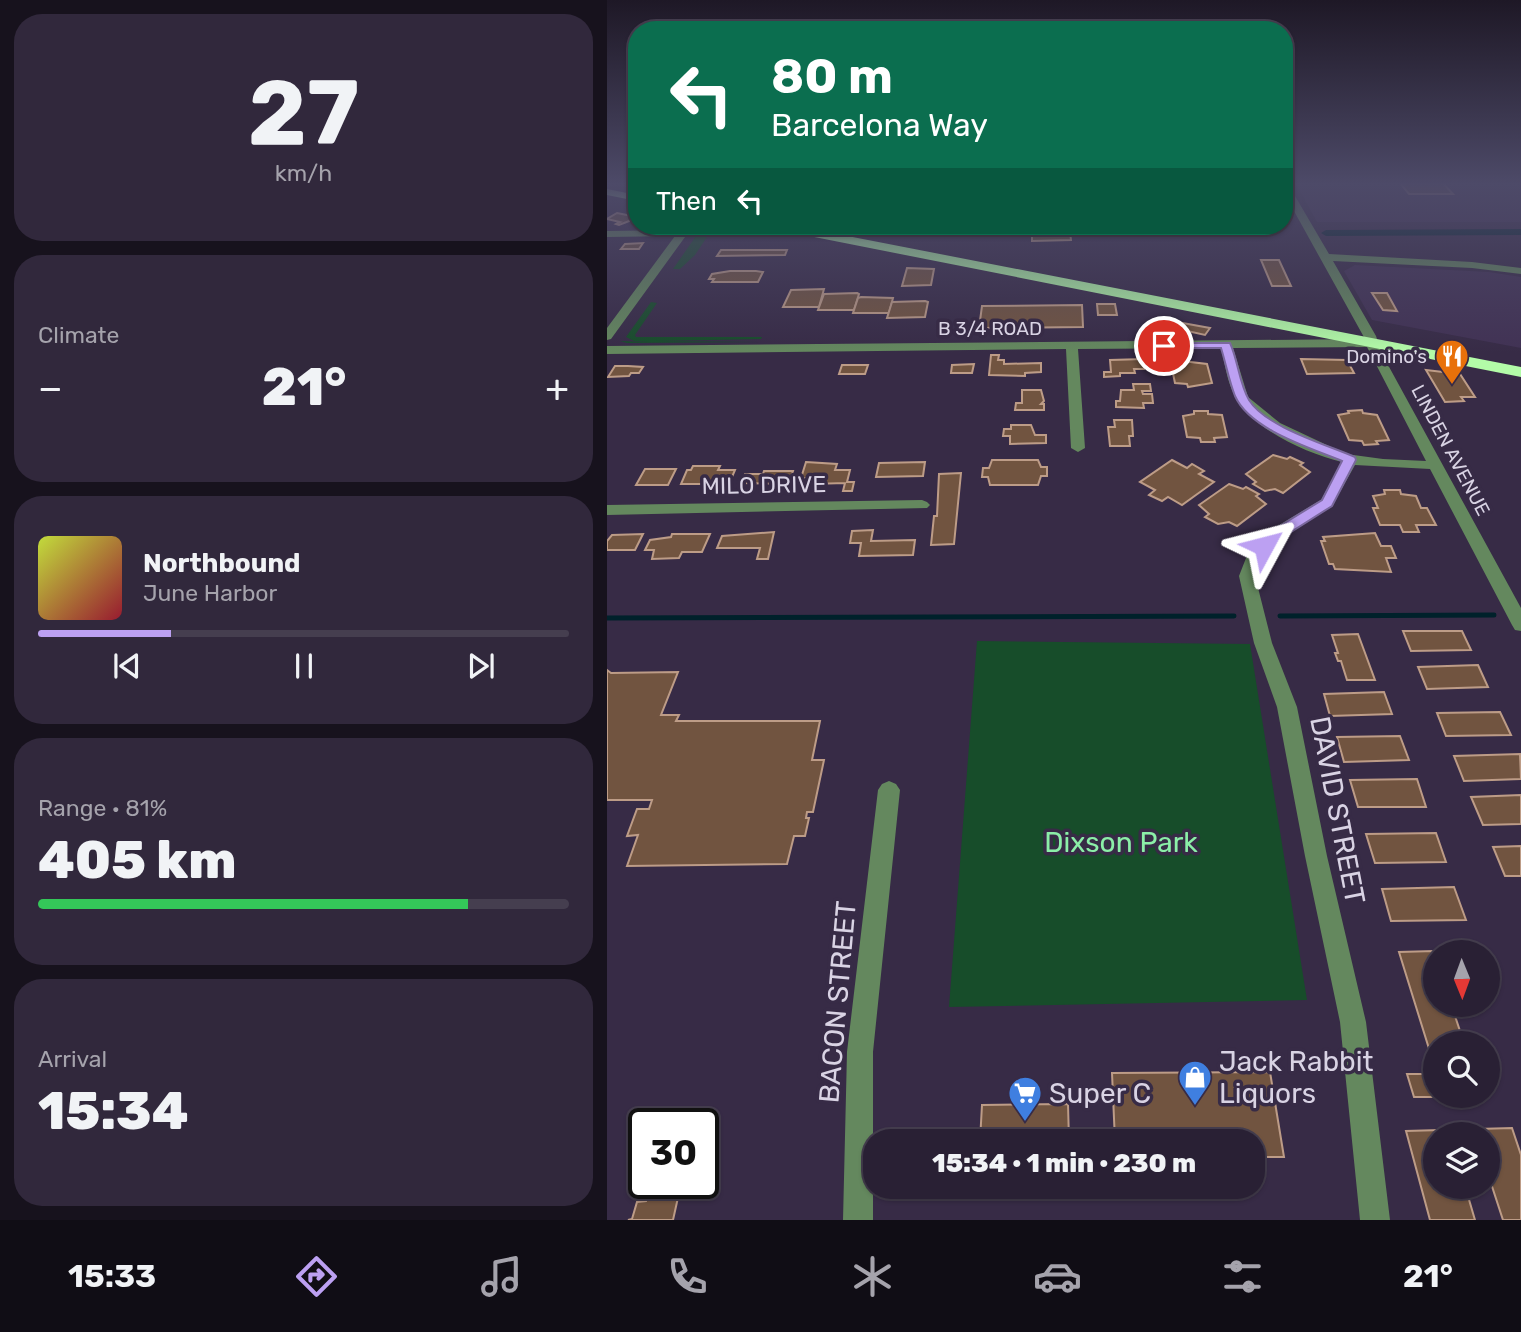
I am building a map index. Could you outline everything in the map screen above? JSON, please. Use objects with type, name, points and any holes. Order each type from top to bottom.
[{"type":"highway","points":[[848,239],[1370,336],[1521,359]]},
{"type":"highway","points":[[891,239],[1370,336],[1521,372]]},
{"type":"street","points":[[607,336],[678,239]]},
{"type":"street","name":"LINDEN AVENUE","points":[[1314,239],[1370,336],[1376,354],[1521,625]]},
{"type":"street","points":[[1324,257],[1472,265],[1521,271]]},
{"type":"street","name":"B 3/4 ROAD","points":[[607,350],[1226,345],[1370,336]]},
{"type":"street","points":[[1226,345],[1242,397],[1250,410],[1276,428],[1350,460],[1397,465],[1434,465]]},
{"type":"street","points":[[1072,347],[1078,448]]},
{"type":"street","name":"DAVID STREET","points":[[1350,460],[1327,503],[1275,535],[1254,557],[1247,576],[1263,643],[1287,707],[1316,856],[1353,1022],[1375,1220]]},
{"type":"street","name":"MILO DRIVE","points":[[607,510],[922,505]]},
{"type":"street","name":"BACON STREET","points":[[858,1220],[860,1052],[889,790]]},
{"type":"shaded area","points":[[1355,265],[1489,272],[1521,277],[1521,348],[1372,320],[1344,271]]},
{"type":"green space","points":[[694,239],[706,239],[695,255],[680,269],[673,269]]},
{"type":"green space","points":[[651,302],[657,303],[636,337],[762,337],[656,341],[760,342],[627,343],[620,341],[648,342],[634,341],[626,337]]},
{"type":"green space","name":"Dixson Park","points":[[977,641],[1250,644],[1307,1000],[949,1007]]},
{"type":"building","points":[[1032,239],[1071,240],[1032,241]]},
{"type":"building","points":[[643,243],[639,249],[621,249],[625,244]]},
{"type":"building","points":[[721,250],[787,250],[785,255],[717,256]]},
{"type":"building","points":[[1261,260],[1279,260],[1291,286],[1272,286]]},
{"type":"building","points":[[907,268],[934,269],[931,285],[902,286]]},
{"type":"building","points":[[730,271],[763,272],[758,282],[712,282],[714,279],[709,279],[712,274]]},
{"type":"building","points":[[824,289],[819,307],[783,307],[791,290]]},
{"type":"building","points":[[1372,293],[1387,293],[1397,311],[1383,310]]},
{"type":"building","points":[[824,294],[859,294],[854,310],[818,310]]},
{"type":"building","points":[[858,298],[893,298],[889,313],[853,313]]},
{"type":"building","points":[[892,302],[928,302],[925,317],[887,318]]},
{"type":"building","points":[[1097,304],[1115,304],[1117,315],[1098,315]]},
{"type":"building","points":[[1082,305],[1083,327],[979,328],[982,306]]},
{"type":"building","points":[[1177,322],[1210,328],[1205,335],[1174,328]]},
{"type":"building","points":[[991,355],[999,355],[998,360],[1004,360],[1004,364],[1041,363],[1041,372],[1025,373],[1025,376],[989,375]]},
{"type":"building","points":[[1144,359],[1144,369],[1134,369],[1135,373],[1120,373],[1120,376],[1104,377],[1104,372],[1111,372],[1110,360]]},
{"type":"building","points":[[1301,359],[1347,360],[1354,373],[1307,374]]},
{"type":"building","points":[[1182,361],[1207,364],[1212,383],[1188,387],[1187,384],[1175,383],[1171,364]]},
{"type":"building","points":[[974,364],[972,373],[951,373],[952,365]]},
{"type":"building","points":[[842,365],[868,365],[865,374],[839,374]]},
{"type":"building","points":[[615,366],[643,367],[639,373],[631,373],[629,376],[608,377]]},
{"type":"building","name":"Domino's","points":[[1426,370],[1460,374],[1475,397],[1461,397],[1464,401],[1445,402]]},
{"type":"building","points":[[1133,384],[1150,384],[1151,391],[1142,391],[1143,394],[1152,394],[1153,403],[1143,403],[1144,408],[1116,407],[1116,401],[1120,401],[1121,390],[1134,390]]},
{"type":"building","points":[[1022,390],[1041,390],[1044,410],[1015,410],[1016,403],[1022,403]]},
{"type":"building","points":[[1362,410],[1363,413],[1377,415],[1389,440],[1364,445],[1362,441],[1349,440],[1338,415]]},
{"type":"building","points":[[1194,411],[1222,415],[1227,437],[1214,438],[1215,442],[1201,442],[1200,438],[1187,437],[1183,416],[1194,414]]},
{"type":"building","points":[[1114,420],[1132,420],[1133,436],[1129,436],[1130,446],[1110,446],[1108,427],[1115,427]]},
{"type":"building","points":[[1011,425],[1031,425],[1035,435],[1046,435],[1046,443],[1010,444],[1010,436],[1003,436],[1004,429],[1011,429]]},
{"type":"building","points":[[1273,455],[1287,459],[1290,457],[1303,463],[1300,465],[1310,472],[1283,493],[1275,489],[1265,491],[1253,484],[1256,482],[1246,474]]},
{"type":"building","points":[[992,460],[1038,460],[1041,467],[1047,467],[1047,476],[1041,476],[1038,485],[990,485],[988,477],[982,477],[983,468],[989,468]]},
{"type":"building","points":[[1172,460],[1187,468],[1192,464],[1204,471],[1199,474],[1214,482],[1182,505],[1168,497],[1162,501],[1149,495],[1155,490],[1140,482]]},
{"type":"building","points":[[806,462],[837,464],[835,470],[850,470],[847,482],[854,482],[852,491],[843,491],[845,483],[812,484],[814,478],[801,478]]},
{"type":"building","points":[[925,462],[923,476],[876,477],[879,463]]},
{"type":"building","points":[[693,466],[720,466],[718,470],[735,470],[729,484],[681,484],[687,470],[691,470]]},
{"type":"building","points":[[645,469],[676,469],[668,485],[636,485]]},
{"type":"building","points":[[764,471],[793,471],[789,484],[741,483],[745,474],[763,474]]},
{"type":"building","points":[[961,473],[954,544],[931,545],[934,516],[937,516],[939,474]]},
{"type":"building","points":[[1229,484],[1243,489],[1246,487],[1259,494],[1256,496],[1266,504],[1237,526],[1229,522],[1218,524],[1205,517],[1209,514],[1199,505]]},
{"type":"building","points":[[1384,490],[1400,490],[1401,494],[1416,496],[1421,508],[1427,508],[1436,525],[1416,525],[1419,532],[1403,532],[1400,525],[1380,525],[1373,508],[1378,508],[1373,496],[1385,494]]},
{"type":"building","points":[[873,530],[871,541],[915,540],[913,555],[859,556],[861,543],[850,543],[852,531]]},
{"type":"building","points":[[774,532],[768,559],[757,559],[760,548],[717,548],[722,536]]},
{"type":"building","points":[[1375,533],[1381,546],[1391,546],[1396,558],[1386,558],[1391,572],[1335,569],[1333,564],[1329,564],[1321,541],[1325,541],[1323,537]]},
{"type":"building","points":[[643,534],[635,550],[607,550],[607,541],[612,535]]},
{"type":"building","points":[[672,534],[710,534],[702,552],[682,552],[679,558],[652,559],[654,550],[645,550],[650,540],[671,537]]},
{"type":"building","points":[[1403,631],[1462,631],[1471,650],[1411,651]]},
{"type":"building","points":[[1358,634],[1375,680],[1347,680],[1341,661],[1338,661],[1335,653],[1338,653],[1332,635]]},
{"type":"building","points":[[1478,665],[1488,687],[1427,689],[1418,667]]},
{"type":"building","points":[[607,670],[611,673],[678,672],[661,715],[679,715],[676,721],[820,721],[812,760],[824,760],[813,812],[807,812],[806,818],[809,818],[805,836],[794,836],[787,864],[627,866],[638,835],[627,836],[637,809],[649,809],[652,800],[607,800]]},
{"type":"building","points":[[1384,692],[1392,714],[1330,716],[1324,694]]},
{"type":"building","points":[[1500,712],[1511,735],[1446,736],[1437,713]]},
{"type":"building","points":[[1400,736],[1409,760],[1344,762],[1337,737]]},
{"type":"building","points":[[1520,754],[1521,779],[1464,781],[1454,756]]},
{"type":"building","points":[[1417,779],[1426,807],[1358,807],[1350,780]]},
{"type":"building","points":[[1521,795],[1521,824],[1483,825],[1471,797]]},
{"type":"building","points":[[1436,833],[1446,862],[1375,863],[1366,834]]},
{"type":"building","points":[[1521,846],[1521,876],[1505,876],[1493,847]]},
{"type":"building","points":[[1454,887],[1466,920],[1391,921],[1382,889]]},
{"type":"building","points":[[1423,951],[1423,1017],[1455,1017],[1460,1031],[1424,1031],[1399,952]]},
{"type":"building","name":"Jack Rabbit Liquors","points":[[1270,1072],[1284,1157],[1265,1157],[1265,1129],[1114,1129],[1112,1073]]},
{"type":"building","points":[[1407,1074],[1423,1074],[1423,1097],[1414,1097]]},
{"type":"building","name":"Super C","points":[[1068,1104],[1069,1129],[981,1129],[982,1105]]},
{"type":"building","points":[[1500,1128],[1512,1128],[1521,1155],[1521,1220],[1503,1220],[1496,1199],[1500,1199]]},
{"type":"building","points":[[1406,1131],[1423,1131],[1423,1194]]},
{"type":"building","points":[[678,1199],[673,1220],[628,1220],[632,1219],[637,1202]]},
{"type":"building","points":[[1424,1199],[1469,1199],[1475,1220],[1430,1220]]},
{"type":"waterway","points":[[1280,616],[1494,615]]},
{"type":"waterway","points":[[607,618],[1234,616]]},
{"type":"place","name":"Domino's","points":[[1452,386]]},
{"type":"place","name":"Jack Rabbit Liquors","points":[[1195,1107]]},
{"type":"place","name":"Super C","points":[[1025,1123]]},
{"type":"route","points":[[1164,346],[1226,345],[1242,397],[1250,410],[1276,428],[1350,460],[1327,503],[1275,535],[1264,546]]}]
